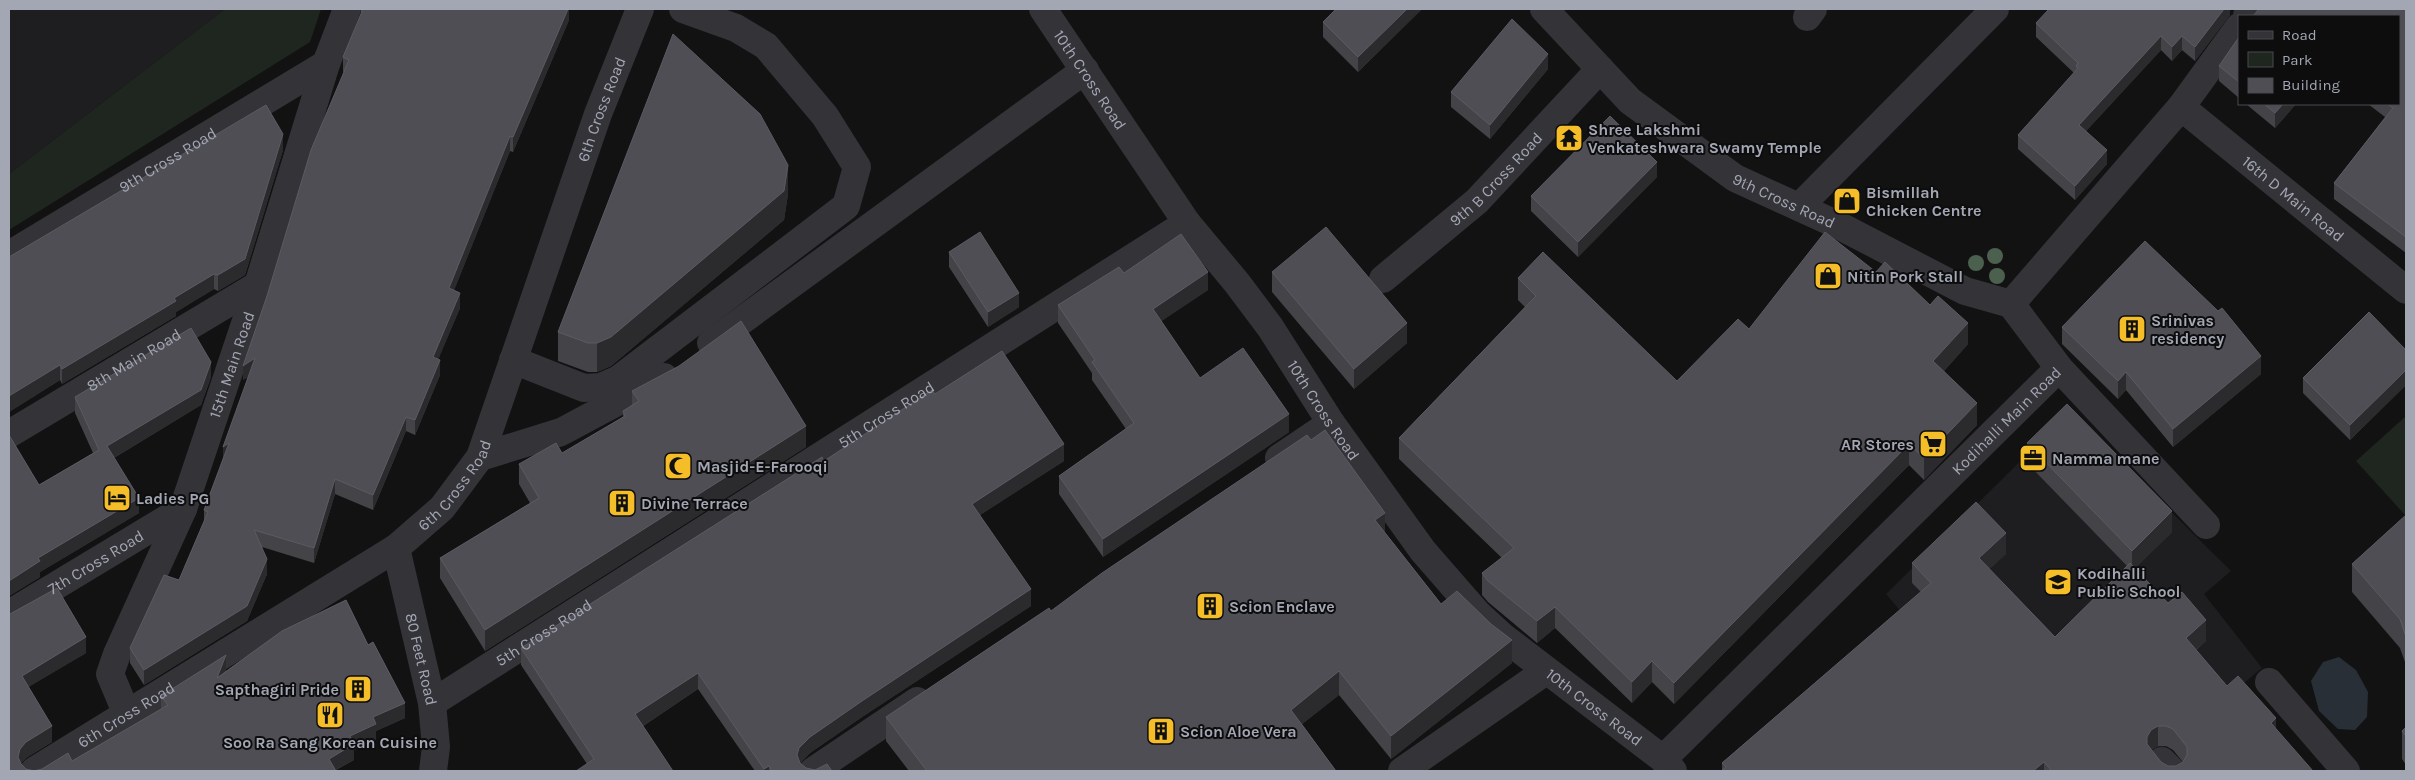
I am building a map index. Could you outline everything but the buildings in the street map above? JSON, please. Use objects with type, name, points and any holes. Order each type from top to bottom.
[{"type":"street","name":"15th Main Road","points":[[126,712],[110,674],[117,654],[183,509],[258,285],[326,64],[347,9]]},
{"type":"street","name":"6th Cross Road","points":[[38,770],[126,712],[396,548],[442,508],[480,456],[601,106],[640,9]]},
{"type":"street","points":[[513,360],[577,386],[601,387],[619,379],[846,206],[857,167],[825,116],[766,46],[736,28],[683,9]]},
{"type":"street","name":"9th Cross Road","points":[[1544,9],[1630,101],[1735,178],[1838,225],[1964,291],[2011,304]]},
{"type":"street","points":[[1798,207],[1995,9]]},
{"type":"street","name":"10th Cross Road","points":[[1050,11],[1085,70],[1187,224],[1237,283],[1270,327],[1331,423],[1423,552],[1477,613],[1546,671],[1668,765]]},
{"type":"street","points":[[2011,304],[2181,107],[2238,28]]},
{"type":"street","name":"9th Cross Road","points":[[9,255],[326,64]]},
{"type":"street","name":"9th B Cross Road","points":[[1383,279],[1477,201],[1600,69]]},
{"type":"street","points":[[480,456],[561,432],[670,374],[1085,70]]},
{"type":"street","name":"16th D Main Road","points":[[2181,107],[2406,290]]},
{"type":"street","name":"5th Cross Road","points":[[432,703],[1187,224]]},
{"type":"street","name":"8th Main Road","points":[[9,434],[258,285]]},
{"type":"street","name":"Kodihalli Main Road","points":[[1668,765],[2059,368],[2011,304]]},
{"type":"street","points":[[2059,368],[2206,525]]},
{"type":"street","points":[[1257,472],[1331,423]]},
{"type":"street","name":"7th Cross Road","points":[[9,614],[183,509]]},
{"type":"street","name":"80 Feet Road","points":[[396,548],[432,703],[436,747],[433,771]]},
{"type":"street","points":[[1402,771],[1546,671]]},
{"type":"street","points":[[2269,682],[2346,771]]},
{"type":"street","points":[[813,771],[937,688]]},
{"type":"shaded area","points":[[9,9],[225,9],[9,174]]},
{"type":"shaded area","name":"Kodihalli Public School","points":[[2070,412],[2231,571],[2204,594],[2262,668],[2138,771],[2037,771],[1886,594]]},
{"type":"shaded area","points":[[2339,657],[2356,670],[2368,692],[2367,717],[2355,730],[2338,729],[2319,711],[2311,681],[2323,662]]},
{"type":"green space","points":[[225,9],[321,9],[310,42],[9,230],[9,174]]},
{"type":"green space","points":[[2406,416],[2406,516],[2356,461]]},
{"type":"place","name":"Shree Lakshmi Venkateshwara Swamy Temple","points":[[1569,138]]},
{"type":"place","name":"Bismillah Chicken Centre","points":[[1847,201]]},
{"type":"place","name":"Nitin Pork Stall","points":[[1828,276]]},
{"type":"place","name":"Srinivas residency","points":[[2132,329]]},
{"type":"place","name":"AR Stores","points":[[1933,444]]},
{"type":"place","name":"Namma mane","points":[[2033,458]]},
{"type":"place","name":"Masjid-E-Farooqi","points":[[678,466]]},
{"type":"place","name":"Ladies PG","points":[[117,498]]},
{"type":"place","name":"Divine Terrace","points":[[622,503]]},
{"type":"place","name":"Kodihalli Public School","points":[[2058,582]]},
{"type":"place","name":"Scion Enclave","points":[[1210,606]]},
{"type":"place","name":"Sapthagiri Pride","points":[[358,689]]},
{"type":"place","name":"Soo Ra Sang Korean Cuisine","points":[[330,715]]},
{"type":"place","name":"Scion Aloe Vera","points":[[1161,731]]}]
